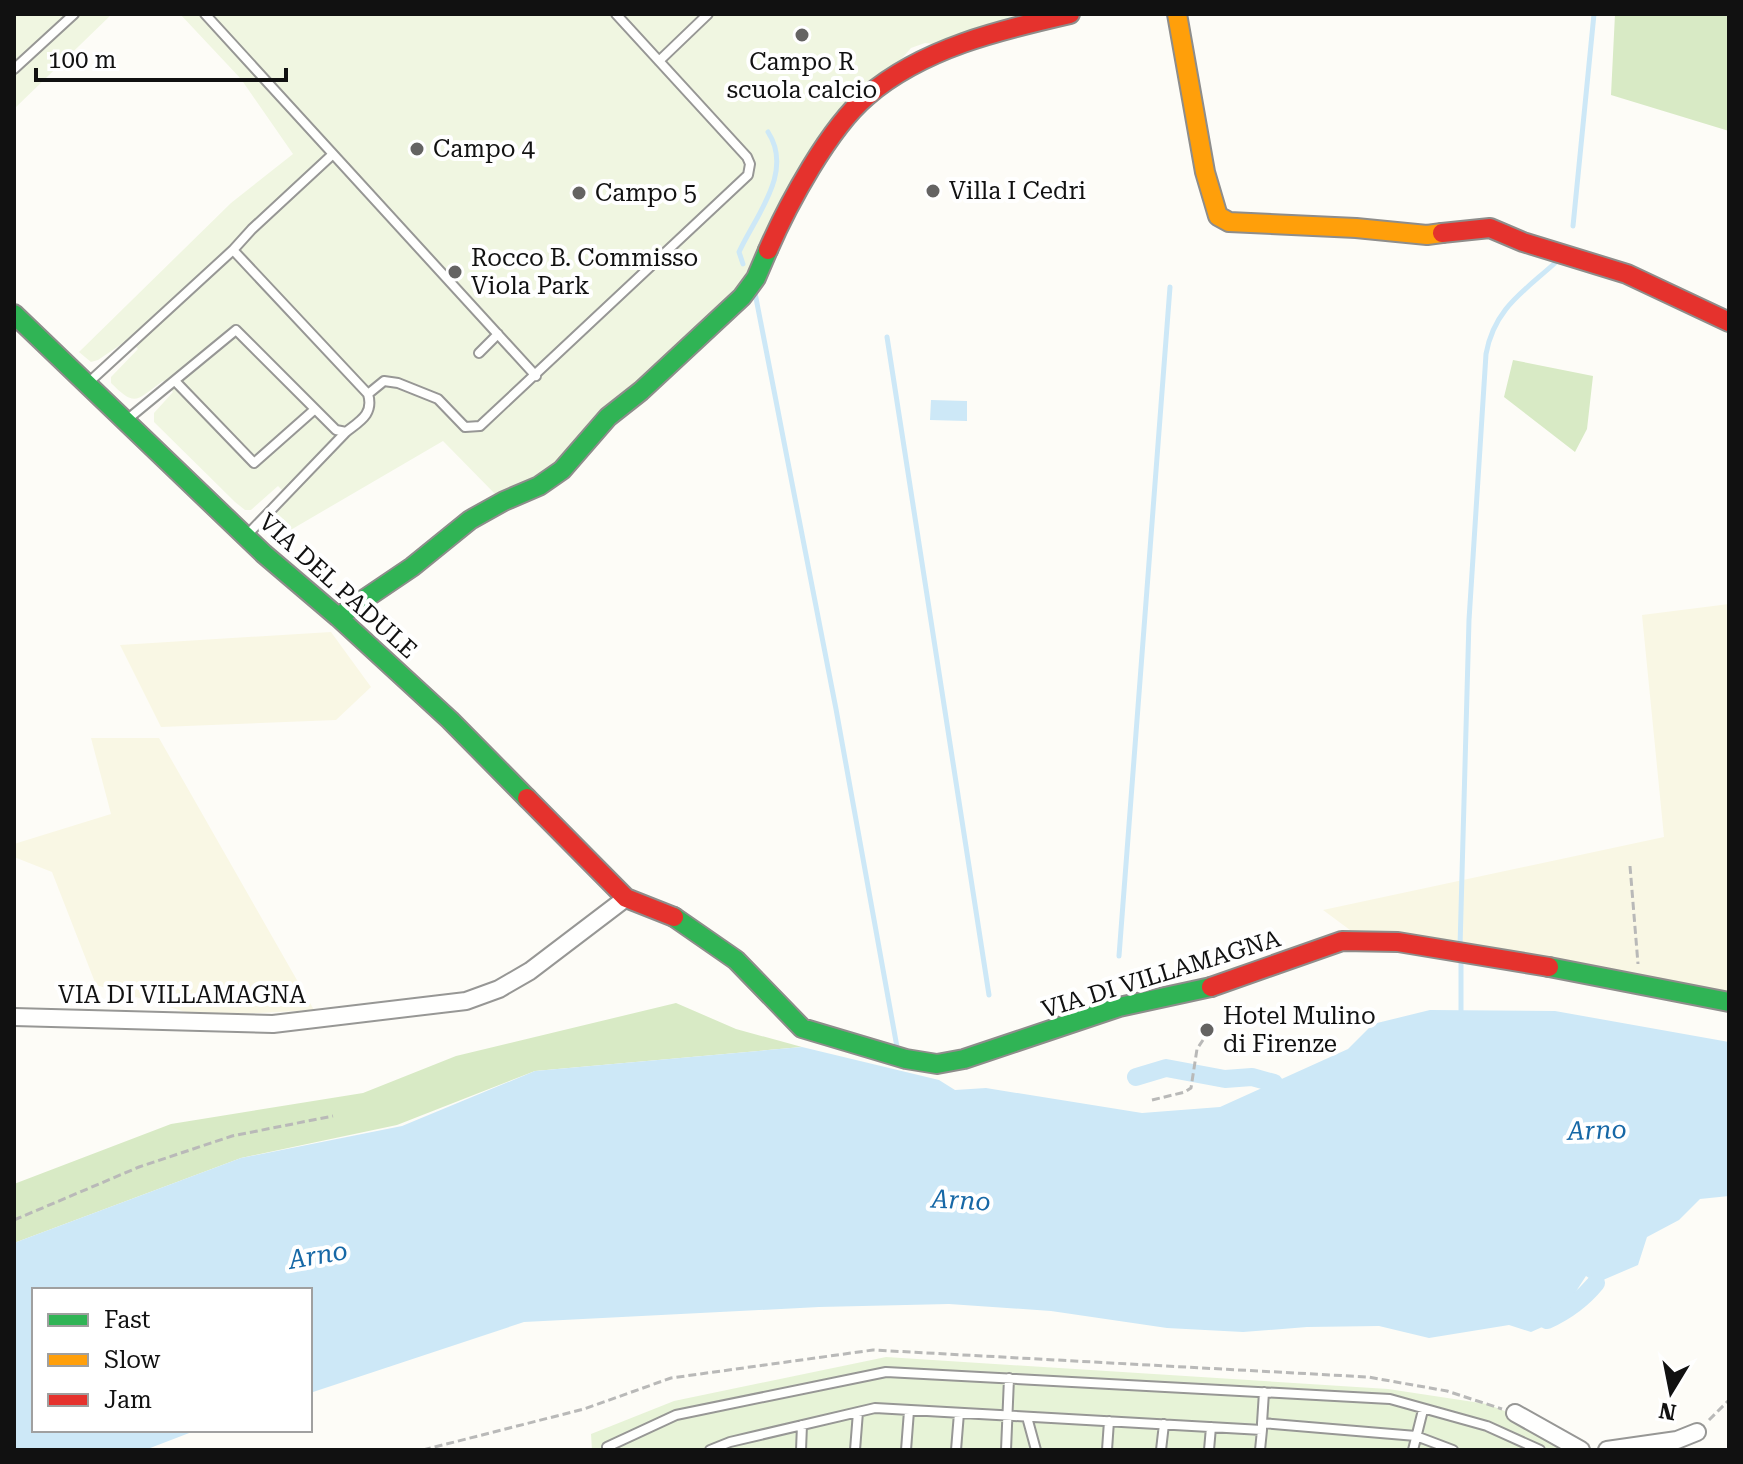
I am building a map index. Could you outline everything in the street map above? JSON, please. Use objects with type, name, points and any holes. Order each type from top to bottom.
[{"type":"street","points":[[338,617],[412,567],[470,520],[539,486],[562,470],[608,417],[641,391],[742,297],[756,278],[799,190],[838,128],[867,96],[920,61],[947,49],[1026,24],[1070,14]]},
{"type":"street","points":[[1177,14],[1205,172],[1218,216],[1229,222],[1427,235],[1490,228],[1523,242],[1627,274],[1729,322]]},
{"type":"street","name":"VIA DEL PADULE","points":[[14,314],[245,536],[450,720],[626,898]]},
{"type":"street","name":"VIA DI VILLAMAGNA","points":[[14,1017],[273,1024],[466,1001],[499,989],[530,971],[626,898],[667,912],[701,934],[736,960],[802,1028],[893,1055],[937,1064],[964,1059],[1119,1007],[1226,984],[1342,941],[1398,942],[1729,1002]]},
{"type":"street","points":[[1515,1413],[1581,1450]]},
{"type":"street","points":[[1607,1450],[1677,1440],[1697,1432]]},
{"type":"lane","points":[[14,69],[74,14]]},
{"type":"lane","points":[[205,14],[536,376]]},
{"type":"lane","points":[[368,394],[384,381],[398,383],[438,399],[465,427],[480,426],[748,175],[750,164],[747,157],[616,14]]},
{"type":"lane","points":[[659,61],[708,14]]},
{"type":"lane","points":[[88,384],[333,154]]},
{"type":"lane","points":[[233,250],[368,394],[371,403],[369,413],[346,432],[245,536]]},
{"type":"lane","points":[[126,420],[236,330],[314,410],[336,430],[346,432]]},
{"type":"lane","points":[[479,353],[498,334]]},
{"type":"lane","points":[[175,381],[254,463],[314,410]]},
{"type":"lane","points":[[607,1447],[676,1415],[886,1372],[1390,1399],[1487,1426],[1540,1450]]},
{"type":"lane","points":[[1006,1450],[1009,1378]]},
{"type":"lane","points":[[1260,1450],[1264,1392]]},
{"type":"lane","points":[[710,1450],[751,1437],[875,1408],[1416,1436],[1453,1450]]},
{"type":"lane","points":[[1413,1450],[1423,1410]]},
{"type":"lane","points":[[906,1450],[909,1411]]},
{"type":"lane","points":[[855,1450],[858,1412]]},
{"type":"lane","points":[[956,1450],[959,1413]]},
{"type":"lane","points":[[1027,1417],[1036,1450]]},
{"type":"lane","points":[[1107,1450],[1109,1421]]},
{"type":"lane","points":[[1161,1450],[1164,1424]]},
{"type":"lane","points":[[801,1450],[802,1425]]},
{"type":"lane","points":[[1209,1450],[1211,1427]]},
{"type":"lane","points":[[750,1450],[751,1437]]},
{"type":"path","points":[[1630,866],[1640,984]]},
{"type":"path","points":[[1152,1100],[1191,1088],[1197,1049],[1203,1040]]},
{"type":"path","points":[[14,1220],[139,1167],[232,1136],[333,1116]]},
{"type":"path","points":[[1697,1432],[1729,1400]]},
{"type":"shaded area","points":[[1729,604],[1729,997],[1350,930],[1323,910],[1664,837],[1642,615]]},
{"type":"shaded area","points":[[331,632],[371,687],[336,720],[161,727],[120,645]]},
{"type":"shaded area","points":[[91,738],[159,738],[314,1010],[199,1016],[96,985],[52,872],[14,857],[14,844],[111,814]]},
{"type":"green space","points":[[14,14],[112,14],[14,109]]},
{"type":"green space","name":"Rocco B. Commisso Viola Park","points":[[180,14],[1050,14],[945,45],[925,43],[911,48],[884,79],[744,282],[556,465],[498,497],[443,441],[270,542],[267,524],[290,498],[278,486],[251,510],[245,510],[154,422],[154,413],[173,392],[163,381],[136,398],[126,396],[111,383],[111,377],[138,349],[129,339],[91,362],[79,352],[231,203],[293,154],[241,79]]},
{"type":"green space","points":[[1615,14],[1729,14],[1729,131],[1611,95]]},
{"type":"green space","points":[[1513,360],[1593,376],[1587,429],[1575,452],[1504,397]]},
{"type":"green space","points":[[676,1003],[736,1029],[802,1047],[535,1071],[397,1125],[241,1158],[14,1243],[14,1184],[171,1124],[363,1093],[456,1056]]},
{"type":"green space","points":[[886,1357],[1388,1389],[1487,1404],[1563,1434],[1573,1450],[592,1450],[591,1434],[674,1401]]},
{"type":"water","points":[[931,400],[967,401],[967,421],[930,420]]},
{"type":"water","name":"Arno","points":[[1430,1010],[1555,1011],[1729,1042],[1729,1196],[1700,1199],[1679,1220],[1647,1237],[1638,1265],[1596,1283],[1586,1276],[1571,1299],[1544,1314],[1549,1324],[1531,1332],[1509,1325],[1429,1338],[1379,1326],[1243,1332],[1167,1328],[1051,1311],[949,1304],[819,1307],[524,1322],[312,1392],[312,1288],[32,1288],[32,1432],[192,1432],[145,1450],[14,1450],[14,1243],[241,1158],[402,1126],[535,1071],[802,1047],[939,1080],[955,1090],[986,1088],[1142,1113],[1220,1107],[1348,1049],[1373,1024]]},
{"type":"waterway","points":[[1573,226],[1594,14]]},
{"type":"waterway","points":[[743,264],[739,252],[775,178],[775,147],[768,132]]},
{"type":"waterway","points":[[1460,947],[1469,620],[1486,354],[1490,338],[1503,313],[1555,263]]},
{"type":"waterway","points":[[1119,956],[1170,287]]},
{"type":"waterway","points":[[755,293],[836,709],[897,1047]]},
{"type":"waterway","points":[[887,337],[989,995]]},
{"type":"waterway","points":[[1461,961],[1461,1015]]},
{"type":"waterway","points":[[1136,1077],[1166,1068],[1225,1079],[1252,1077],[1274,1083]]},
{"type":"waterway","points":[[1547,1320],[1574,1304],[1596,1283]]},
{"type":"traffic: fast","points":[[338,617],[412,567],[470,520],[539,486],[562,470],[608,417],[641,391],[742,297],[756,278],[768,250]]},
{"type":"traffic: fast","points":[[14,314],[264,554],[450,720],[527,798]]},
{"type":"traffic: fast","points":[[674,917],[736,960],[802,1028],[906,1059],[937,1064],[964,1059],[1119,1007],[1211,987]]},
{"type":"traffic: fast","points":[[1549,967],[1729,1002]]},
{"type":"traffic: slow","points":[[1177,14],[1205,172],[1218,216],[1229,222],[1427,235],[1442,233]]},
{"type":"traffic: jam","points":[[768,250],[798,189],[824,147],[867,96],[889,79],[937,53],[990,34],[1070,14]]},
{"type":"traffic: jam","points":[[1442,233],[1490,228],[1523,242],[1627,274],[1729,322]]},
{"type":"traffic: jam","points":[[527,798],[626,898],[674,917]]},
{"type":"traffic: jam","points":[[1211,987],[1342,941],[1398,942],[1549,967]]},
{"type":"place","name":"Campo R scuola calcio","points":[[802,35]]},
{"type":"place","name":"Campo 4","points":[[417,149]]},
{"type":"place","name":"Villa I Cedri","points":[[933,191]]},
{"type":"place","name":"Campo 5","points":[[579,193]]},
{"type":"place","name":"Rocco B. Commisso Viola Park","points":[[455,272]]},
{"type":"place","name":"Hotel Mulino di Firenze","points":[[1207,1030]]}]
